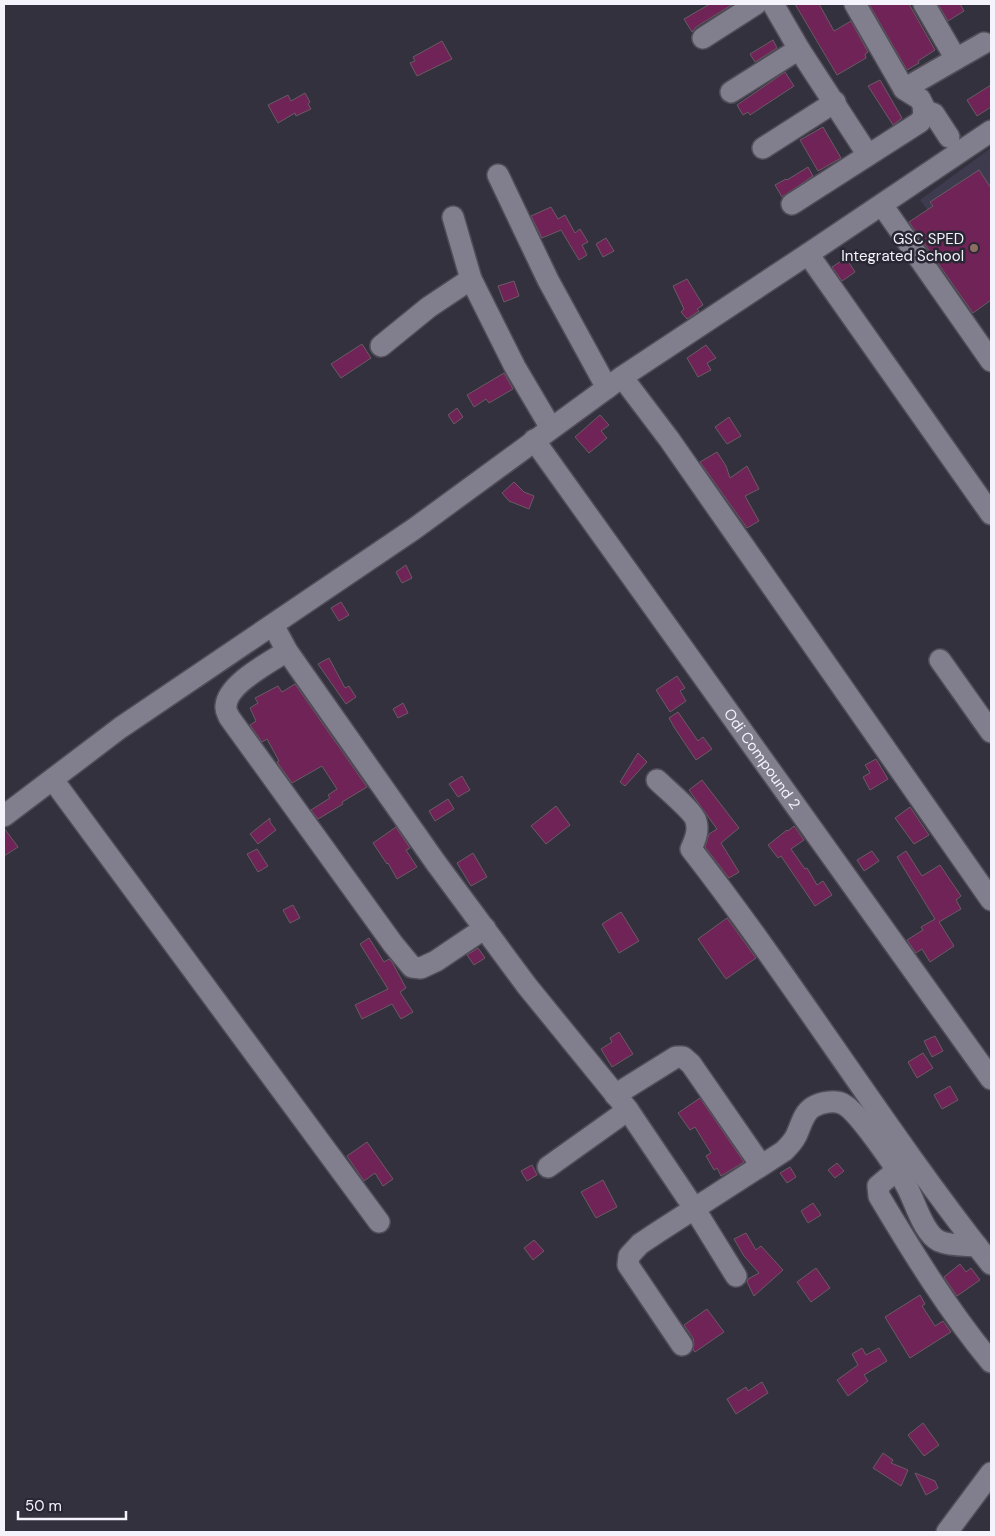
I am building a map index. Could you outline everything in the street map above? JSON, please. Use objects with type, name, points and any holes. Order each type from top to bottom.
[{"type":"street","points":[[703,38],[756,4]]},
{"type":"street","points":[[773,4],[868,155]]},
{"type":"street","points":[[792,204],[920,122],[924,115],[920,99],[904,89],[855,4]]},
{"type":"street","points":[[924,4],[956,59]]},
{"type":"street","points":[[904,89],[984,43]]},
{"type":"street","points":[[731,92],[799,48]]},
{"type":"street","points":[[763,148],[835,102]]},
{"type":"street","points":[[924,110],[934,114],[949,137]]},
{"type":"street","points":[[4,816],[120,728],[414,529],[615,382],[991,131]]},
{"type":"street","points":[[498,175],[548,280],[615,382],[668,439],[991,900]]},
{"type":"street","points":[[882,205],[991,361]]},
{"type":"street","points":[[453,217],[471,279],[515,368],[551,428]]},
{"type":"street","points":[[808,254],[991,514]]},
{"type":"street","points":[[381,346],[429,307],[471,279]]},
{"type":"street","name":"Odi Compound 2","points":[[534,440],[991,1079]]},
{"type":"street","points":[[272,625],[287,651],[436,862],[527,986],[621,1102],[694,1208],[736,1276]]},
{"type":"street","points":[[287,651],[239,684],[228,698],[225,708],[229,717],[393,944],[412,967],[421,968],[436,961],[486,928]]},
{"type":"street","points":[[940,660],[991,732]]},
{"type":"street","points":[[53,780],[379,1222]]},
{"type":"street","points":[[657,780],[675,796],[696,820],[697,835],[691,849],[770,954],[897,1139],[991,1264]]},
{"type":"street","points":[[548,1167],[621,1102],[676,1057],[683,1057],[691,1064],[762,1165]]},
{"type":"street","points":[[682,1345],[628,1265],[628,1256],[640,1244],[790,1145],[807,1112],[814,1107],[830,1102],[841,1103],[849,1107],[902,1178],[930,1232],[939,1241],[950,1244],[977,1246]]},
{"type":"street","points":[[937,1192],[902,1178],[878,1186],[879,1196],[942,1297],[991,1362]]},
{"type":"street","points":[[947,1532],[991,1473]]},
{"type":"shaded area","name":"GSC SPED Integrated School","points":[[991,148],[991,295],[920,200]]},
{"type":"building","points":[[710,4],[733,4],[696,27],[692,32],[684,19]]},
{"type":"building","points":[[795,4],[819,4],[834,31],[851,21],[868,52],[865,54],[866,58],[837,75]]},
{"type":"building","points":[[869,4],[909,4],[935,50],[907,70]]},
{"type":"building","points":[[938,4],[960,4],[964,11],[948,21]]},
{"type":"building","points":[[773,40],[777,48],[755,62],[750,54]]},
{"type":"building","points":[[442,41],[452,59],[417,76],[410,63],[415,61],[413,57]]},
{"type":"building","points":[[785,72],[794,86],[750,115],[748,112],[743,115],[737,105]]},
{"type":"building","points":[[880,80],[902,118],[893,125],[868,86]]},
{"type":"building","points":[[991,85],[991,107],[977,116],[967,100]]},
{"type":"building","points":[[305,93],[310,102],[308,104],[311,109],[296,116],[295,113],[278,123],[268,105],[288,95],[291,101]]},
{"type":"building","points":[[823,127],[841,158],[818,171],[800,140]]},
{"type":"building","points":[[808,167],[813,176],[782,197],[775,185]]},
{"type":"building","name":"GSC SPED Integrated School","points":[[979,170],[991,188],[991,300],[973,313],[909,222],[933,206],[930,202]]},
{"type":"building","points":[[551,207],[558,219],[565,215],[575,233],[580,229],[588,242],[582,245],[587,255],[579,260],[561,230],[542,238],[531,216]]},
{"type":"building","points":[[606,238],[614,251],[603,257],[596,244]]},
{"type":"building","points":[[846,258],[855,272],[842,281],[832,267]]},
{"type":"building","points":[[687,279],[703,305],[697,309],[699,311],[687,319],[681,312],[684,309],[673,286]]},
{"type":"building","points":[[514,281],[519,296],[504,302],[498,286]]},
{"type":"building","points":[[362,344],[371,358],[341,378],[331,364]]},
{"type":"building","points":[[706,345],[716,358],[707,363],[711,370],[698,377],[687,358]]},
{"type":"building","points":[[504,373],[513,389],[489,403],[486,399],[474,407],[467,395]]},
{"type":"building","points":[[457,408],[463,417],[454,424],[448,415]]},
{"type":"building","points":[[600,415],[609,425],[601,431],[607,438],[589,453],[575,437]]},
{"type":"building","points":[[729,417],[741,436],[727,444],[715,427]]},
{"type":"building","points":[[717,452],[726,466],[730,478],[747,466],[759,489],[745,496],[759,521],[747,528],[700,462]]},
{"type":"building","points":[[514,482],[524,492],[534,496],[529,509],[509,501],[502,493]]},
{"type":"building","points":[[406,565],[412,578],[402,583],[396,572]]},
{"type":"building","points":[[341,602],[349,615],[339,621],[331,608]]},
{"type":"building","points":[[329,658],[345,688],[349,686],[356,697],[346,704],[318,664]]},
{"type":"building","points":[[677,676],[685,688],[680,691],[686,701],[670,712],[656,690]]},
{"type":"building","points":[[295,684],[367,787],[318,819],[311,810],[330,798],[328,795],[337,789],[322,766],[292,783],[277,762],[279,761],[267,739],[262,742],[250,725],[256,721],[250,708],[258,703],[255,698],[278,686],[282,692]]},
{"type":"building","points":[[403,703],[408,713],[398,718],[393,709]]},
{"type":"building","points":[[678,712],[698,741],[703,737],[712,749],[696,760],[669,718]]},
{"type":"building","points":[[638,753],[647,762],[625,786],[620,782]]},
{"type":"building","points":[[876,759],[888,779],[870,790],[863,777],[870,773],[865,765]]},
{"type":"building","points":[[462,776],[470,790],[458,797],[449,784]]},
{"type":"building","points":[[702,780],[739,828],[721,843],[739,872],[729,878],[705,847],[709,834],[717,829],[689,790]]},
{"type":"building","points":[[448,799],[454,809],[435,821],[429,811]]},
{"type":"building","points":[[556,806],[570,825],[546,844],[531,826]]},
{"type":"building","points":[[910,807],[929,835],[914,844],[895,818]]},
{"type":"building","points":[[270,818],[270,822],[276,830],[258,844],[250,834]]},
{"type":"building","points":[[794,826],[804,840],[791,849],[805,869],[807,868],[817,885],[823,881],[832,895],[815,906],[781,856],[778,858],[768,845]]},
{"type":"building","points":[[396,827],[410,848],[406,850],[417,867],[397,879],[373,843]]},
{"type":"building","points":[[4,828],[18,847],[4,856]]},
{"type":"building","points":[[257,849],[268,866],[258,872],[247,854]]},
{"type":"building","points":[[872,851],[879,861],[864,871],[857,860]]},
{"type":"building","points":[[906,851],[922,876],[940,865],[961,896],[956,900],[961,909],[939,922],[954,946],[930,962],[922,949],[916,953],[907,940],[923,930],[921,927],[935,919],[897,857]]},
{"type":"building","points":[[473,853],[487,877],[471,886],[457,863]]},
{"type":"building","points":[[293,905],[300,918],[290,923],[283,910]]},
{"type":"building","points":[[621,912],[639,941],[619,953],[602,924]]},
{"type":"building","points":[[727,918],[756,958],[726,979],[698,939]]},
{"type":"building","points":[[369,938],[384,962],[389,959],[392,962],[406,988],[400,992],[413,1012],[401,1019],[392,1004],[362,1019],[355,1005],[388,989],[360,944]]},
{"type":"building","points":[[478,948],[485,958],[474,965],[467,955]]},
{"type":"building","points":[[619,1032],[633,1054],[612,1067],[601,1049],[612,1042],[610,1038]]},
{"type":"building","points":[[935,1036],[943,1051],[932,1057],[924,1041]]},
{"type":"building","points":[[923,1053],[933,1068],[917,1078],[908,1062]]},
{"type":"building","points":[[950,1086],[958,1100],[942,1109],[934,1095]]},
{"type":"building","points":[[700,1098],[744,1162],[721,1176],[717,1168],[714,1170],[706,1156],[711,1153],[695,1127],[690,1130],[678,1113]]},
{"type":"building","points":[[367,1142],[393,1179],[383,1186],[375,1173],[364,1181],[347,1156]]},
{"type":"building","points":[[837,1163],[844,1171],[835,1178],[828,1170]]},
{"type":"building","points":[[532,1165],[537,1175],[527,1181],[521,1171]]},
{"type":"building","points":[[790,1167],[796,1177],[787,1183],[780,1173]]},
{"type":"building","points":[[603,1180],[617,1207],[596,1218],[581,1192]]},
{"type":"building","points":[[813,1203],[821,1215],[808,1223],[801,1211]]},
{"type":"building","points":[[746,1233],[756,1250],[761,1246],[783,1270],[754,1296],[747,1282],[748,1279],[759,1273],[744,1256],[734,1239]]},
{"type":"building","points":[[534,1240],[544,1251],[533,1260],[524,1248]]},
{"type":"building","points":[[960,1264],[966,1272],[971,1268],[980,1280],[957,1296],[944,1277]]},
{"type":"building","points":[[816,1268],[830,1288],[811,1302],[797,1282]]},
{"type":"building","points":[[920,1295],[925,1304],[922,1306],[935,1326],[943,1321],[951,1332],[910,1358],[885,1317]]},
{"type":"building","points":[[707,1309],[724,1332],[695,1352],[693,1350],[693,1338],[684,1325]]},
{"type":"building","points":[[862,1348],[866,1355],[879,1348],[887,1361],[864,1375],[868,1381],[848,1396],[837,1380],[858,1365],[852,1354]]},
{"type":"building","points":[[762,1382],[768,1393],[736,1414],[727,1399],[746,1387],[748,1391]]},
{"type":"building","points":[[923,1423],[939,1445],[924,1456],[908,1435]]},
{"type":"building","points":[[883,1453],[893,1460],[891,1463],[908,1470],[901,1486],[873,1468]]},
{"type":"building","points":[[915,1473],[935,1481],[938,1488],[926,1495]]},
{"type":"place","name":"GSC SPED Integrated School","points":[[974,248]]}]
